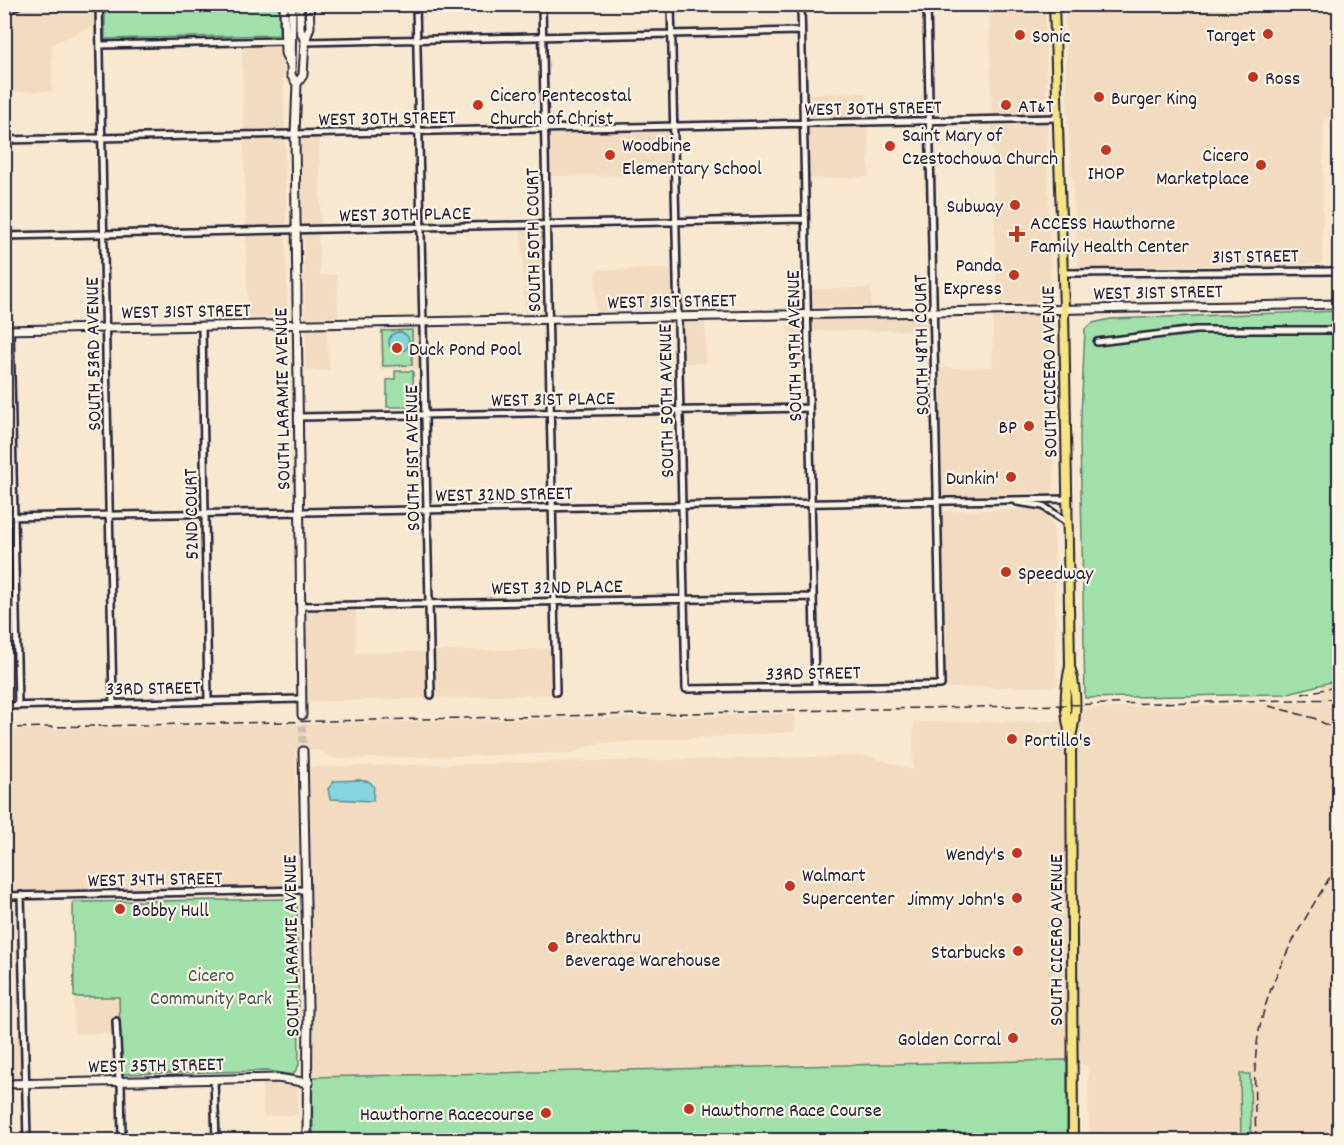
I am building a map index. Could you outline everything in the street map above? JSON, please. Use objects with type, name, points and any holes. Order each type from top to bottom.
[{"type":"main road","points":[[4,11],[19,4]]},
{"type":"main road","points":[[284,4],[285,53],[291,65]]},
{"type":"main road","name":"SOUTH LARAMIE AVENUE","points":[[292,4],[291,75],[297,84]]},
{"type":"main road","name":"SOUTH LARAMIE AVENUE","points":[[300,4],[300,29],[305,42],[303,75],[297,84],[295,134],[302,714]]},
{"type":"main road","points":[[305,42],[310,27],[309,4]]},
{"type":"main road","name":"SOUTH CICERO AVENUE","points":[[1054,4],[1068,523],[1070,666],[1064,704],[1071,739]]},
{"type":"main road","name":"WEST 31ST STREET","points":[[7,330],[1340,304]]},
{"type":"main road","name":"SOUTH CICERO AVENUE","points":[[1070,666],[1077,703],[1071,739],[1073,1140]]},
{"type":"main road","name":"SOUTH LARAMIE AVENUE","points":[[303,751],[309,1083],[307,1140]]},
{"type":"main road","name":"WEST 35TH STREET","points":[[4,1084],[277,1078],[309,1083]]},
{"type":"street","name":"SOUTH 53RD AVENUE","points":[[99,4],[113,703]]},
{"type":"street","name":"SOUTH 51ST AVENUE","points":[[416,4],[431,695]]},
{"type":"street","name":"SOUTH 50TH COURT","points":[[542,4],[556,692]]},
{"type":"street","name":"SOUTH 50TH AVENUE","points":[[671,4],[686,689]]},
{"type":"street","name":"SOUTH 49TH AVENUE","points":[[801,4],[815,687]]},
{"type":"street","name":"SOUTH 48TH COURT","points":[[927,4],[941,685]]},
{"type":"street","points":[[305,42],[801,31]]},
{"type":"street","points":[[100,45],[285,41]]},
{"type":"street","points":[[4,86],[5,92]]},
{"type":"street","name":"WEST 30TH STREET","points":[[4,140],[1058,118]]},
{"type":"street","name":"WEST 30TH PLACE","points":[[4,236],[805,219]]},
{"type":"street","name":"31ST STREET","points":[[1063,273],[1340,271]]},
{"type":"street","name":"52ND COURT","points":[[202,327],[208,701]]},
{"type":"street","points":[[7,330],[18,705]]},
{"type":"street","points":[[1097,342],[1196,330],[1340,330]]},
{"type":"street","name":"WEST 31ST PLACE","points":[[298,417],[809,408]]},
{"type":"street","name":"WEST 32ND STREET","points":[[4,518],[1067,499]]},
{"type":"street","name":"WEST 32ND STREET","points":[[1004,500],[1043,506],[1068,523]]},
{"type":"street","name":"WEST 32ND PLACE","points":[[300,606],[813,597]]},
{"type":"street","name":"33RD STREET","points":[[686,689],[941,685]]},
{"type":"street","name":"33RD STREET","points":[[4,706],[301,699]]},
{"type":"street","name":"WEST 34TH STREET","points":[[4,896],[305,890]]},
{"type":"street","points":[[21,896],[27,1140]]},
{"type":"street","points":[[116,1021],[122,1140]]},
{"type":"street","points":[[214,1079],[216,1140]]},
{"type":"shaded area","points":[[34,5],[95,5],[95,25],[52,44],[52,91],[5,92],[4,19]]},
{"type":"shaded area","points":[[989,5],[1045,5],[1047,115],[992,116]]},
{"type":"shaded area","name":"Cicero Marketplace","points":[[1065,5],[1331,5],[1336,114],[1324,121],[1322,264],[1078,267],[1067,101]]},
{"type":"shaded area","points":[[282,44],[285,131],[244,132],[242,45]]},
{"type":"shaded area","points":[[866,93],[866,119],[808,120],[807,94]]},
{"type":"shaded area","points":[[1047,124],[1051,302],[997,303],[992,125]]},
{"type":"shaded area","points":[[868,126],[869,177],[809,179],[807,128]]},
{"type":"shaded area","name":"Woodbine Elementary School","points":[[670,131],[671,175],[550,176],[549,134]]},
{"type":"shaded area","points":[[301,138],[319,138],[321,224],[303,225]]},
{"type":"shaded area","points":[[244,139],[285,139],[286,226],[246,227]]},
{"type":"shaded area","points":[[542,228],[545,313],[525,312],[521,229]]},
{"type":"shaded area","points":[[285,233],[288,317],[248,318],[246,234]]},
{"type":"shaded area","points":[[303,233],[318,233],[320,275],[337,275],[338,317],[305,317]]},
{"type":"shaded area","points":[[673,269],[674,310],[596,311],[596,270]]},
{"type":"shaded area","points":[[871,288],[871,306],[812,307],[812,289]]},
{"type":"shaded area","points":[[993,316],[1052,316],[1054,492],[941,496],[940,368],[993,367]]},
{"type":"shaded area","points":[[930,317],[930,330],[812,331],[812,319]]},
{"type":"shaded area","points":[[788,319],[803,319],[804,360],[789,361]]},
{"type":"shaded area","points":[[682,321],[705,321],[706,363],[683,363]]},
{"type":"shaded area","name":"Duck Pond Pool","points":[[418,327],[419,369],[380,369],[380,328]]},
{"type":"shaded area","points":[[327,328],[329,370],[306,371],[306,329]]},
{"type":"shaded area","points":[[1038,509],[1047,515],[1054,530],[1057,686],[944,688],[942,511]]},
{"type":"shaded area","points":[[356,606],[356,653],[554,649],[555,694],[304,702],[302,607]]},
{"type":"shaded area","points":[[1339,680],[1339,1140],[1089,1140],[1088,1066],[1067,1060],[312,1077],[307,767],[869,756],[913,770],[914,722],[1068,721],[1068,709],[1322,702],[1322,686]]},
{"type":"shaded area","points":[[794,714],[794,732],[594,744],[571,753],[336,759],[318,750],[295,750],[299,885],[5,891],[4,730]]},
{"type":"shaded area","points":[[74,997],[119,997],[120,1033],[74,1034]]},
{"type":"shaded area","points":[[5,1037],[20,1037],[21,1078],[5,1078]]},
{"type":"shaded area","points":[[262,1082],[297,1087],[298,1115],[263,1116]]},
{"type":"green space","points":[[105,5],[279,5],[279,35],[105,39]]},
{"type":"green space","points":[[1339,311],[1339,680],[1285,694],[1085,698],[1080,438],[1085,329],[1093,323],[1110,319]]},
{"type":"green space","name":"Duck Pond Pool","points":[[412,330],[412,365],[383,366],[382,331]]},
{"type":"green space","points":[[395,371],[413,371],[414,407],[387,407],[387,380],[395,379]]},
{"type":"green space","name":"Cicero Community Park","points":[[291,899],[297,904],[299,1065],[293,1075],[269,1071],[121,1074],[119,997],[74,997],[73,902]]},
{"type":"green space","name":"Hawthorne Race Course","points":[[1067,1060],[1067,1140],[313,1140],[312,1077]]},
{"type":"green space","points":[[1240,1074],[1250,1074],[1251,1140],[1241,1140]]},
{"type":"water","points":[[399,332],[406,335],[409,342],[406,349],[399,352],[392,349],[389,342],[392,335]]},
{"type":"water","points":[[334,781],[370,782],[374,787],[373,801],[330,799],[328,789]]},
{"type":"tunnel","points":[[302,715],[303,751]]},
{"type":"railway","points":[[1302,694],[1340,686]]},
{"type":"railway","points":[[4,728],[1340,699]]},
{"type":"railway","points":[[1269,706],[1314,718],[1340,732]]},
{"type":"railway","points":[[1256,1140],[1257,1044],[1269,995],[1289,948],[1340,860]]},
{"type":"place","name":"Target","points":[[1268,34]]},
{"type":"place","name":"Sonic","points":[[1020,35]]},
{"type":"place","name":"Ross","points":[[1253,77]]},
{"type":"place","name":"Burger King","points":[[1099,97]]},
{"type":"place","name":"Cicero Pentecostal Church of Christ","points":[[478,105]]},
{"type":"place","name":"AT&T","points":[[1006,105]]},
{"type":"place","name":"Saint Mary of Czestochowa Church","points":[[890,146]]},
{"type":"place","name":"IHOP","points":[[1106,150]]},
{"type":"place","name":"Woodbine Elementary School","points":[[610,155]]},
{"type":"place","name":"Cicero Marketplace","points":[[1261,165]]},
{"type":"place","name":"Subway","points":[[1015,205]]},
{"type":"place","name":"ACCESS Hawthorne Family Health Center","points":[[1017,234]]},
{"type":"place","name":"Panda Express","points":[[1014,275]]},
{"type":"place","name":"Duck Pond Pool","points":[[397,348]]},
{"type":"place","name":"BP","points":[[1029,426]]},
{"type":"place","name":"Dunkin'","points":[[1011,477]]},
{"type":"place","name":"Speedway","points":[[1006,572]]},
{"type":"place","name":"Portillo's","points":[[1012,739]]},
{"type":"place","name":"Wendy's","points":[[1017,853]]},
{"type":"place","name":"Walmart Supercenter","points":[[790,886]]},
{"type":"place","name":"Jimmy John's","points":[[1017,898]]},
{"type":"place","name":"Bobby Hull","points":[[120,909]]},
{"type":"place","name":"Breakthru Beverage Warehouse","points":[[553,947]]},
{"type":"place","name":"Starbucks","points":[[1018,951]]},
{"type":"place","name":"Golden Corral","points":[[1013,1038]]},
{"type":"place","name":"Hawthorne Race Course","points":[[689,1109]]},
{"type":"place","name":"Hawthorne Racecourse","points":[[546,1113]]}]
